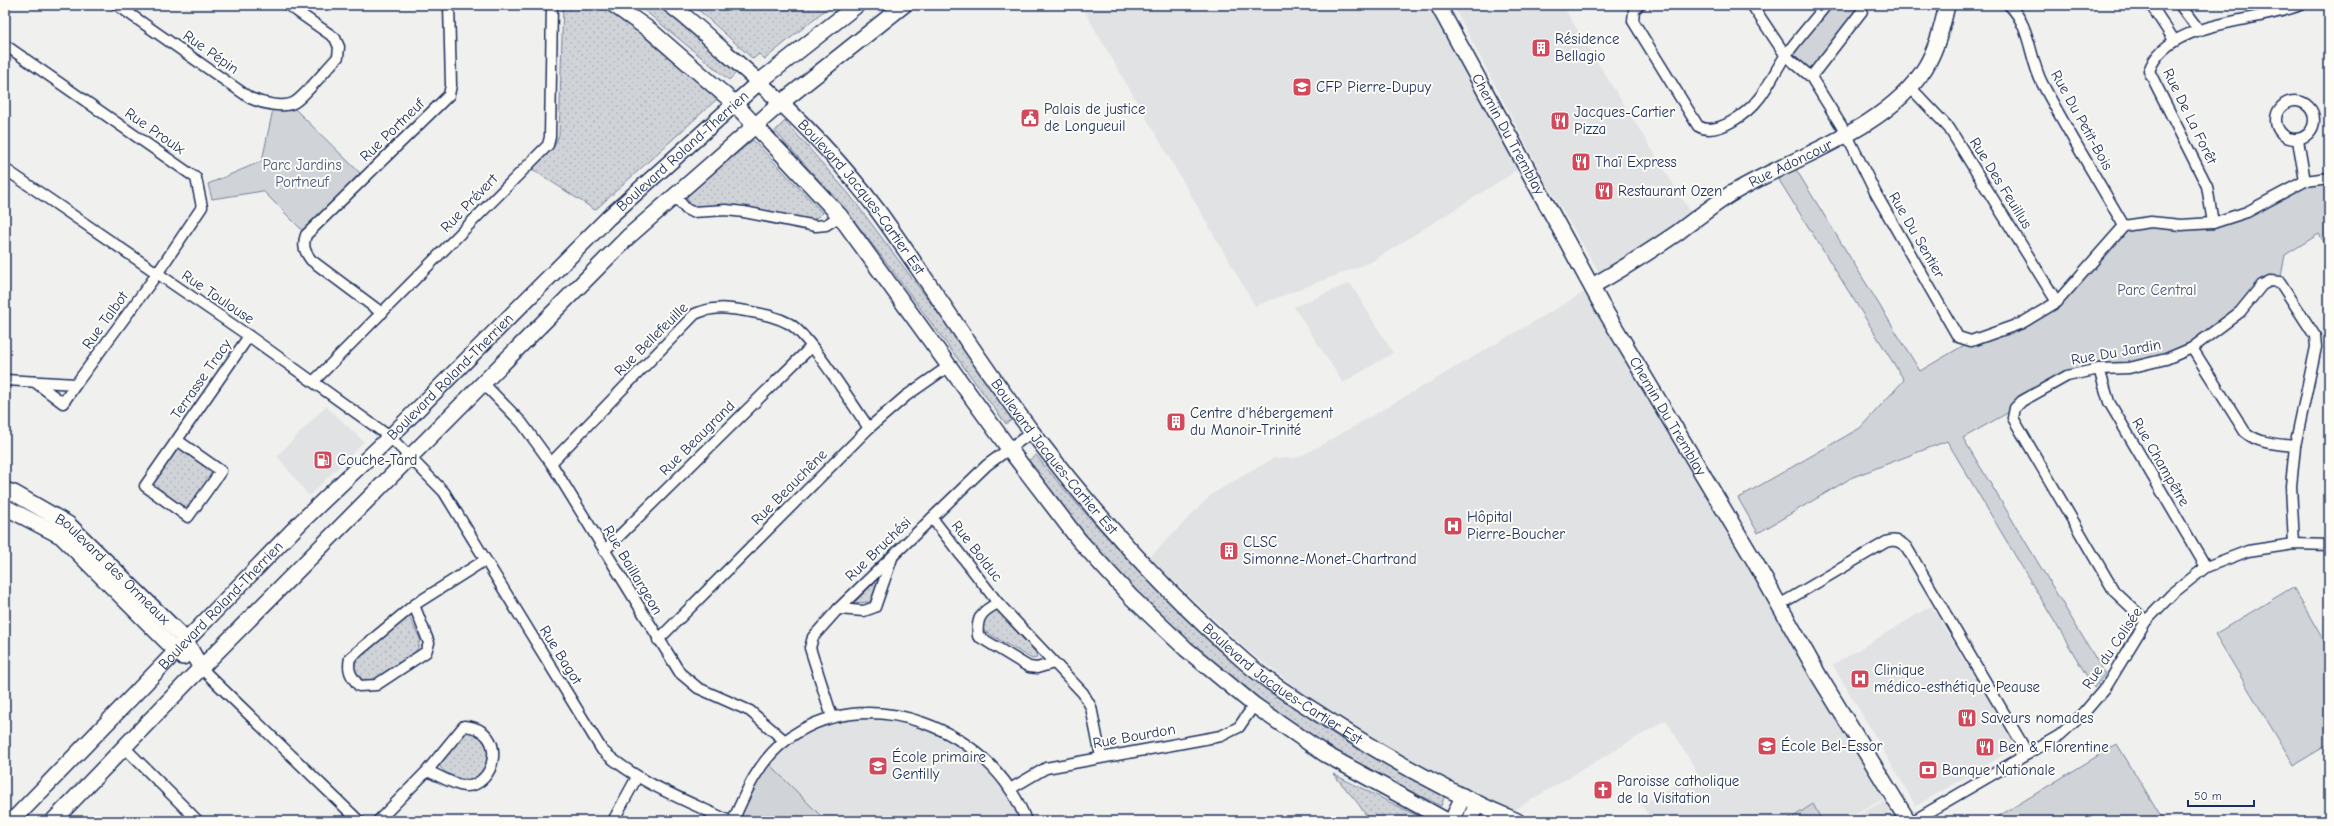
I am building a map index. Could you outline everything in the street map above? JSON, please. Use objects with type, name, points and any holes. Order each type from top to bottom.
[{"type":"main road","name":"Boulevard Jacques-Cartier Est","points":[[614,5],[651,31],[734,103],[840,216],[1010,450],[1079,540],[1131,597],[1186,649],[1254,704],[1325,754],[1447,821]]},
{"type":"main road","name":"Boulevard Jacques-Cartier Est","points":[[670,5],[782,102],[817,138],[877,210],[1032,432],[1119,537],[1198,618],[1246,663],[1300,702],[1382,754],[1463,796],[1517,821]]},
{"type":"main road","name":"Boulevard Roland-Therrien","points":[[12,821],[301,522],[390,437],[608,218],[734,103],[857,5]]},
{"type":"main road","name":"Boulevard Roland-Therrien","points":[[53,821],[201,668],[628,237],[755,124],[904,5]]},
{"type":"main road","name":"Chemin Du Tremblay","points":[[1438,5],[1601,304],[1779,605],[1819,676],[1908,821]]},
{"type":"main road","name":"Rue Adoncour","points":[[1592,286],[1646,254],[1729,195],[1847,135],[1890,105],[1910,88],[1925,68],[1935,47],[1947,5]]},
{"type":"main road","name":"Boulevard des Ormeaux","points":[[5,490],[14,493],[68,524],[186,640],[201,668]]},
{"type":"main road","name":"Boulevard des Ormeaux","points":[[5,507],[60,536],[176,652],[201,668]]},
{"type":"main road","points":[[1452,821],[1463,796]]},
{"type":"main road","points":[[1470,821],[1478,803]]},
{"type":"street","name":"Rue Pépin","points":[[116,5],[250,98],[259,103],[280,104],[295,102],[338,57],[339,47],[335,38],[288,5]]},
{"type":"street","name":"Rue Portneuf","points":[[382,313],[312,260],[306,253],[303,244],[306,235],[449,95],[451,85],[449,5]]},
{"type":"street","name":"Rue Prévert","points":[[314,381],[548,145],[550,137],[552,5]]},
{"type":"street","points":[[1639,5],[1634,10],[1634,21],[1698,126],[1704,129],[1712,130],[1730,122],[1760,98],[1786,56],[1826,5]]},
{"type":"street","name":"Rue Du Sentier","points":[[1752,5],[1786,56],[1811,77],[1847,135],[1876,194],[1958,337],[1971,341],[2022,323],[2057,302]]},
{"type":"street","points":[[1811,77],[1862,11],[1862,5]]},
{"type":"street","name":"Rue Du Petit-Bois","points":[[2009,5],[2018,13],[2026,32],[2041,81],[2124,226]]},
{"type":"street","points":[[2150,5],[2174,40]]},
{"type":"street","points":[[2180,5],[2198,29]]},
{"type":"street","name":"Rue De La Forêt","points":[[2213,223],[2207,186],[2149,71],[2153,60],[2174,40],[2198,29],[2281,13],[2300,5]]},
{"type":"street","name":"Rue Proulx","points":[[5,46],[196,178],[202,207],[157,274]]},
{"type":"street","name":"Rue Des Feuillus","points":[[1910,88],[1949,128],[2057,302]]},
{"type":"street","points":[[2298,140],[2304,181]]},
{"type":"street","name":"Rue Toulouse","points":[[5,169],[314,381],[390,437],[410,457]]},
{"type":"street","points":[[2057,302],[2124,226],[2151,222],[2181,225],[2213,223],[2247,212],[2304,181],[2329,178]]},
{"type":"street","name":"Boulevard Roland-Therrien","points":[[674,195],[686,209],[692,212],[726,210],[744,212],[816,226],[826,225],[840,216]]},
{"type":"street","name":"Rue Talbot","points":[[35,382],[63,403],[157,274]]},
{"type":"street","name":"Rue Du Jardin","points":[[2146,621],[2114,591],[2013,418],[2015,408],[2022,401],[2067,376],[2099,369],[2129,368],[2166,359],[2192,348],[2240,312],[2262,285],[2270,281],[2280,282],[2315,336],[2316,347],[2295,446],[2291,486],[2294,544]]},
{"type":"street","name":"Rue Bellefeuille","points":[[551,463],[695,314],[707,308],[724,307],[771,316],[791,324],[812,347],[869,428]]},
{"type":"street","name":"Terrasse Tracy","points":[[177,440],[221,471],[188,517],[145,486],[249,336]]},
{"type":"street","name":"Rue Beaugrand","points":[[604,551],[812,347]]},
{"type":"street","points":[[2192,348],[2245,432],[2252,439],[2295,446]]},
{"type":"street","name":"Rue Beauchêne","points":[[658,640],[869,428],[906,396],[949,366]]},
{"type":"street","name":"Rue Champêtre","points":[[2099,369],[2109,402],[2206,567]]},
{"type":"street","points":[[5,380],[76,384]]},
{"type":"street","name":"Rue Baillargeon","points":[[483,384],[522,423],[551,463],[658,640],[680,673],[686,680],[698,688],[750,711],[785,741]]},
{"type":"street","name":"Rue Bruchési","points":[[832,717],[810,648],[813,637],[838,609],[987,465],[1010,450],[1032,432]]},
{"type":"street","name":"Rue Bagot","points":[[410,457],[444,492],[602,750],[616,763],[637,777],[729,821]]},
{"type":"street","name":"Rue Bolduc","points":[[932,518],[998,603],[1083,693],[1091,707],[1101,757]]},
{"type":"street","points":[[1779,605],[1886,542],[1894,540],[1902,543],[2028,754]]},
{"type":"street","name":"Rue du Colisée","points":[[1913,821],[2060,735],[2094,702],[2115,675],[2146,621],[2172,594],[2206,567],[2248,551],[2294,544],[2329,545]]},
{"type":"street","points":[[838,609],[864,611],[875,607],[893,556]]},
{"type":"street","points":[[414,605],[429,643],[426,652],[376,685],[359,686],[350,675],[348,667],[350,658],[414,605],[486,560]]},
{"type":"street","name":"Rue Bolduc","points":[[998,603],[985,610],[977,623],[978,636],[1029,666],[1037,668],[1054,663]]},
{"type":"street","name":"Boulevard des Ormeaux","points":[[201,668],[359,821]]},
{"type":"street","name":"Rue Bourdon","points":[[1010,789],[1046,768],[1221,736],[1239,727],[1254,704]]},
{"type":"street","points":[[732,821],[757,771],[785,741],[809,725],[832,717],[862,714],[884,714],[909,717],[939,728],[969,748],[1010,789],[1026,821]]},
{"type":"street","points":[[378,821],[427,771],[464,726],[476,726],[486,734],[494,754],[493,765],[486,775],[471,786],[462,786],[427,771]]},
{"type":"street","points":[[124,747],[198,821]]},
{"type":"street","points":[[613,821],[637,777]]},
{"type":"shaded area","name":"CFP Pierre-Dupuy","points":[[1081,5],[1433,5],[1519,169],[1371,262],[1255,306]]},
{"type":"shaded area","points":[[1453,5],[1562,5],[1695,219],[1603,279],[1547,184]]},
{"type":"shaded area","points":[[1350,283],[1393,353],[1343,383],[1294,307]]},
{"type":"shaded area","name":"Hôpital Pierre-Boucher","points":[[1588,290],[1883,799],[1843,821],[1652,821],[1642,805],[1697,772],[1666,720],[1504,816],[1382,754],[1246,649],[1149,558],[1212,494],[1274,458],[1296,458],[1322,445]]},
{"type":"shaded area","points":[[326,406],[364,442],[309,496],[277,456]]},
{"type":"shaded area","points":[[1931,606],[2012,739],[2012,748],[2009,752],[1916,806],[1833,665]]},
{"type":"shaded area","name":"École primaire Gentilly","points":[[883,717],[938,729],[990,769],[1010,796],[1022,821],[826,821],[767,762],[786,743],[832,719]]},
{"type":"shaded area","points":[[1893,796],[1908,821],[1847,821]]},
{"type":"green space","points":[[563,5],[599,5],[642,35],[717,99],[595,210],[532,169],[554,147],[559,135]]},
{"type":"green space","points":[[638,5],[657,5],[737,72],[729,80]]},
{"type":"green space","points":[[693,5],[831,5],[765,59],[759,54],[753,59]]},
{"type":"green space","points":[[1830,5],[1860,5],[1860,10],[1811,73],[1789,55]]},
{"type":"green space","name":"Parc Jardins Portneuf","points":[[273,109],[295,109],[360,173],[304,232],[263,191],[212,199],[208,184],[262,161]]},
{"type":"green space","points":[[785,121],[849,194],[1016,417],[1006,424],[848,213],[775,131]]},
{"type":"green space","points":[[753,140],[823,213],[813,220],[736,207],[692,207],[686,196]]},
{"type":"green space","name":"Parc Central","points":[[1792,163],[1920,371],[1971,341],[2057,302],[2124,226],[2213,223],[2305,181],[2329,178],[2329,250],[2319,234],[2285,255],[2280,282],[2270,281],[2240,312],[2166,359],[2082,371],[1963,438],[2105,674],[2094,688],[1947,441],[1853,477],[1758,533],[1738,498],[1860,428],[1904,380],[1774,172]]},
{"type":"green space","points":[[177,443],[217,472],[188,514],[149,485]]},
{"type":"green space","points":[[1036,455],[1104,534],[1152,583],[1202,630],[1284,699],[1312,720],[1367,754],[1445,795],[1441,806],[1369,771],[1328,747],[1264,702],[1202,653],[1144,599],[1091,542],[1028,461]]},
{"type":"green space","points":[[880,577],[870,602],[854,603]]},
{"type":"green space","points":[[2293,587],[2329,650],[2329,744],[2294,765],[2215,634]]},
{"type":"green space","points":[[995,608],[1036,653],[1037,658],[1032,659],[981,629],[982,619]]},
{"type":"green space","points":[[409,616],[420,639],[418,648],[414,653],[376,679],[363,680],[354,669],[356,661]]},
{"type":"green space","points":[[464,732],[477,735],[490,752],[487,768],[483,774],[471,779],[457,778],[445,772],[440,767],[440,762]]},
{"type":"green space","points":[[2117,744],[2164,821],[1991,821]]},
{"type":"green space","points":[[767,762],[826,821],[736,821]]},
{"type":"green space","points":[[1333,774],[1428,821],[1370,821],[1357,802]]},
{"type":"green space","points":[[1813,804],[1820,817],[1814,821],[1787,821]]},
{"type":"place","name":"Résidence Bellagio","points":[[1541,48]]},
{"type":"place","name":"CFP Pierre-Dupuy","points":[[1302,87]]},
{"type":"place","name":"Palais de justice de Longueuil","points":[[1030,118]]},
{"type":"place","name":"Jacques-Cartier Pizza","points":[[1560,121]]},
{"type":"place","name":"Thaï Express","points":[[1581,162]]},
{"type":"place","name":"Restaurant Ozen","points":[[1604,191]]},
{"type":"place","name":"Centre d'hébergement du Manoir-Trinité","points":[[1176,422]]},
{"type":"place","name":"Couche-Tard","points":[[323,460]]},
{"type":"place","name":"Hôpital Pierre-Boucher","points":[[1453,526]]},
{"type":"place","name":"CLSC Simonne-Monet-Chartrand","points":[[1229,551]]},
{"type":"place","name":"Clinique médico-esthétique Peause","points":[[1860,679]]},
{"type":"place","name":"Saveurs nomades","points":[[1967,718]]},
{"type":"place","name":"École Bel-Essor","points":[[1767,746]]},
{"type":"place","name":"Ben & Florentine","points":[[1985,747]]},
{"type":"place","name":"École primaire Gentilly","points":[[878,766]]},
{"type":"place","name":"Banque Nationale","points":[[1928,770]]},
{"type":"place","name":"Paroisse catholique de la Visitation","points":[[1603,790]]}]
